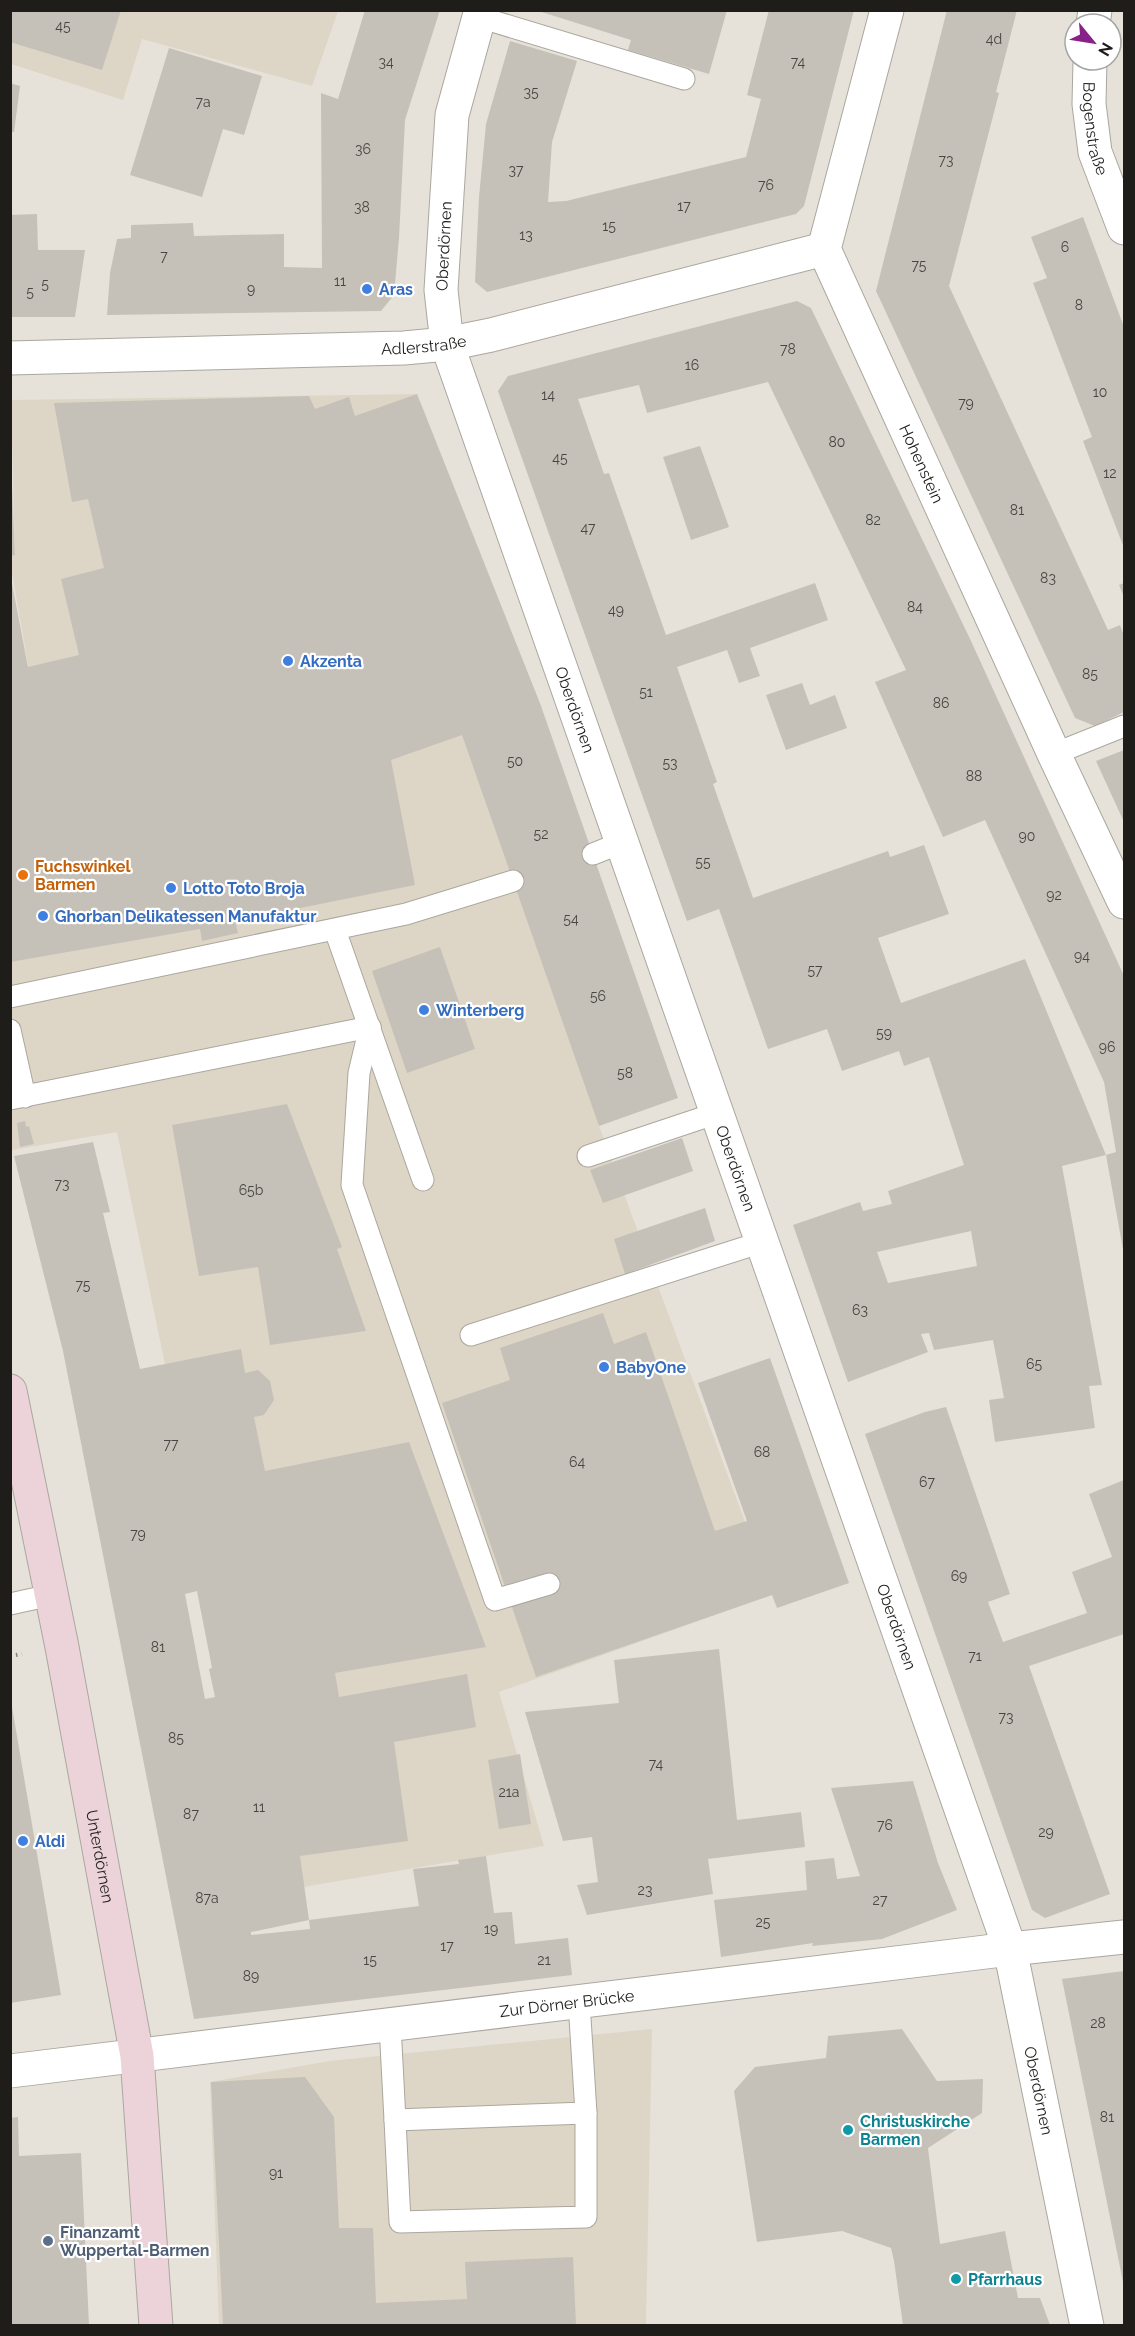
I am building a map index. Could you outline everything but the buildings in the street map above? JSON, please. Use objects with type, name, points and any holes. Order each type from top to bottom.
[{"type":"street","points":[[824,249],[887,10]]},
{"type":"street","name":"Oberdörnen","points":[[480,14],[452,115],[441,290],[447,344],[1010,1949],[1087,2325]]},
{"type":"street","name":"Bogenstraße","points":[[1090,72],[1089,104],[1095,153],[1125,228]]},
{"type":"street","name":"Adlerstraße","points":[[10,358],[404,348],[447,344],[502,332],[824,249]]},
{"type":"street","name":"Hohenstein","points":[[824,249],[1054,754],[1125,902]]},
{"type":"street","name":"Unterdörnen","points":[[10,1391],[51,1595],[137,2056],[156,2325]]},
{"type":"street","name":"Zur Dörner Brücke","points":[[10,2071],[1010,1949],[1125,1937]]},
{"type":"lane","points":[[480,14],[684,79]]},
{"type":"lane","points":[[1054,754],[1125,726]]},
{"type":"lane","points":[[593,854],[623,842]]},
{"type":"lane","points":[[10,997],[335,930],[416,911],[513,881]]},
{"type":"lane","points":[[335,930],[423,1180]]},
{"type":"lane","points":[[10,1030],[18,1098],[370,1027]]},
{"type":"lane","points":[[370,1027],[359,1073],[352,1185],[495,1600],[549,1584]]},
{"type":"lane","points":[[588,1156],[717,1113]]},
{"type":"lane","points":[[471,1335],[762,1242]]},
{"type":"lane","points":[[10,1604],[51,1595]]},
{"type":"lane","points":[[390,2025],[400,2222],[586,2217],[586,2113],[579,2002]]},
{"type":"lane","points":[[395,2120],[586,2113]]},
{"type":"shaded area","points":[[11,11],[338,11],[312,86],[142,39],[123,100],[11,64]]},
{"type":"shaded area","points":[[417,394],[541,706],[599,1126],[772,1595],[499,1692],[544,1846],[274,1892],[117,1132],[12,1150],[11,1146],[11,750],[42,744],[10,556],[15,554],[11,400]]},
{"type":"shaded area","points":[[652,2029],[646,2325],[219,2325],[210,2082],[330,2061]]},
{"type":"place","name":"Aras","points":[[367,289]]},
{"type":"place","name":"Akzenta","points":[[288,661]]},
{"type":"place","name":"Fuchswinkel Barmen","points":[[23,875]]},
{"type":"place","name":"Lotto Toto Broja","points":[[171,888]]},
{"type":"place","name":"Ghorban Delikatessen Manufaktur","points":[[43,916]]},
{"type":"place","name":"Winterberg","points":[[424,1010]]},
{"type":"place","name":"BabyOne","points":[[604,1367]]},
{"type":"place","name":"Aldi","points":[[23,1841]]},
{"type":"place","name":"Christuskirche Barmen","points":[[848,2130]]},
{"type":"place","name":"Finanzamt Wuppertal-Barmen","points":[[48,2241]]},
{"type":"place","name":"Pfarrhaus","points":[[956,2279]]}]
